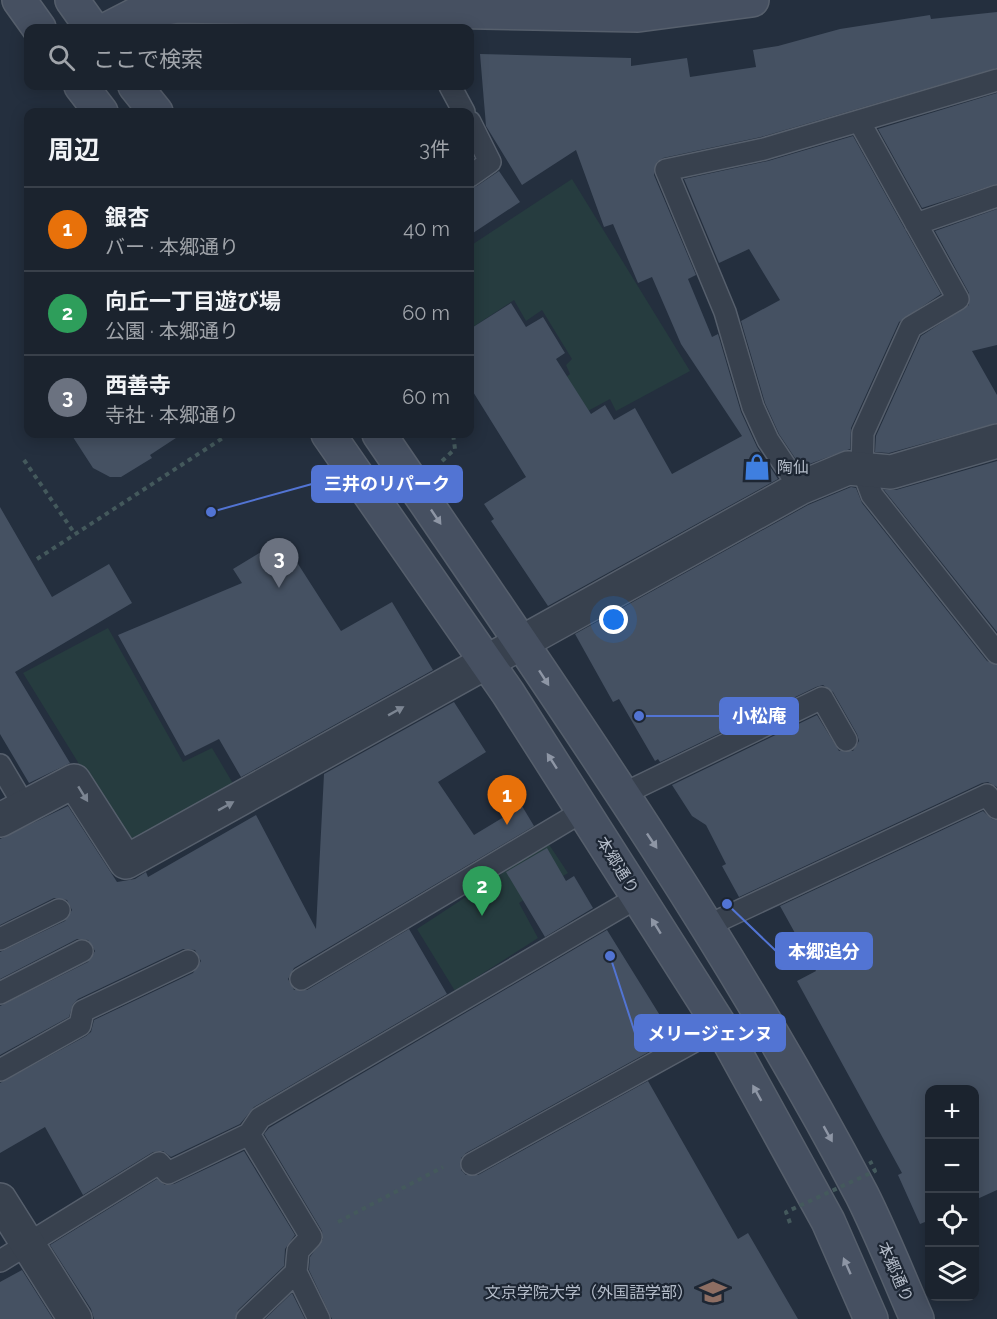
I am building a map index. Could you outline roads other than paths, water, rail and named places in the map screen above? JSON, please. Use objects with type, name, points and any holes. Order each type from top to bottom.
[{"type":"main road","points":[[20,0],[36,24]]},
{"type":"main road","points":[[72,0],[89,24]]},
{"type":"main road","points":[[115,24],[139,6],[177,6],[416,20],[752,0]]},
{"type":"main road","points":[[84,90],[98,108]]},
{"type":"main road","points":[[138,90],[153,108]]},
{"type":"main road","name":"本郷通り","points":[[331,438],[486,661],[720,1027],[828,1221],[871,1319]]},
{"type":"main road","name":"本郷通り","points":[[382,438],[521,642],[707,926],[766,1021],[863,1198],[917,1319]]},
{"type":"street","points":[[12,814],[74,781],[126,862],[800,488],[848,468],[891,472],[997,441]]},
{"type":"street","points":[[0,1200],[75,1319]]},
{"type":"lane","points":[[800,488],[768,440],[753,407],[725,312],[666,170],[764,149],[997,80]]},
{"type":"lane","points":[[452,90],[463,108]]},
{"type":"lane","points":[[859,121],[958,299],[911,327],[863,433],[861,468],[872,495],[997,653]]},
{"type":"lane","points":[[474,130],[490,162],[474,173]]},
{"type":"lane","points":[[916,224],[997,196]]},
{"type":"lane","points":[[621,795],[822,698],[846,740]]},
{"type":"lane","points":[[0,765],[12,814]]},
{"type":"lane","points":[[707,926],[987,795],[997,808]]},
{"type":"lane","points":[[301,979],[584,811]]},
{"type":"lane","points":[[0,1261],[159,1163],[168,1173],[249,1134],[260,1118],[638,897]]},
{"type":"lane","points":[[0,939],[59,910]]},
{"type":"lane","points":[[0,993],[82,951]]},
{"type":"lane","points":[[0,1070],[80,1025],[83,1011],[188,961]]},
{"type":"lane","points":[[472,1164],[720,1027]]},
{"type":"lane","points":[[249,1134],[311,1237],[298,1251],[296,1272],[319,1319]]},
{"type":"lane","points":[[247,1319],[296,1272]]},
{"type":"place","name":"陶仙","points":[[757,467]]},
{"type":"place","name":"三井のリパーク","points":[[211,512]]},
{"type":"place","name":"西善寺","points":[[279,588]]},
{"type":"place","name":"小松庵","points":[[639,716]]},
{"type":"place","name":"銀杏","points":[[507,825]]},
{"type":"place","name":"本郷追分","points":[[727,904]]},
{"type":"place","name":"向丘一丁目遊び場","points":[[482,916]]},
{"type":"place","name":"メリージェンヌ","points":[[610,956]]},
{"type":"place","name":"文京学院大学（外国語学部）","points":[[713,1292]]}]
